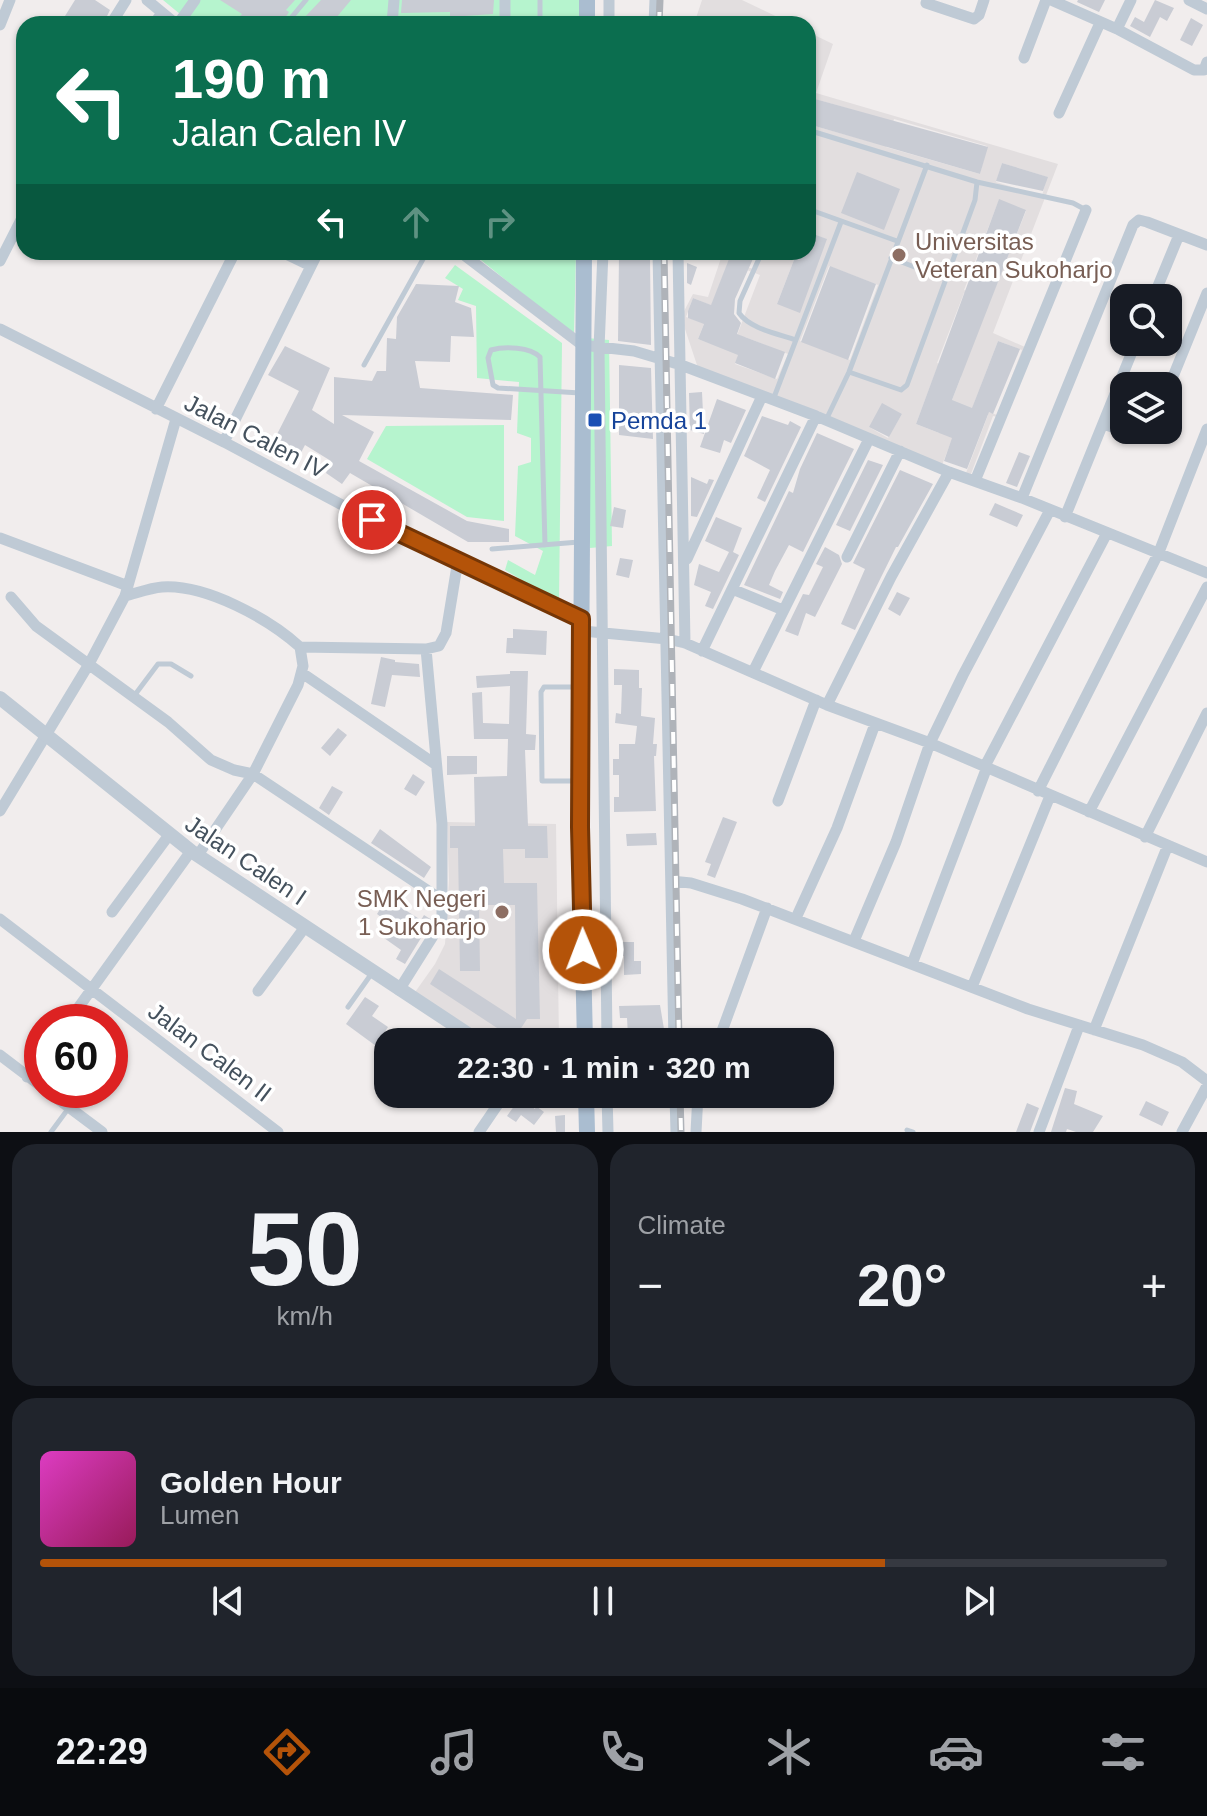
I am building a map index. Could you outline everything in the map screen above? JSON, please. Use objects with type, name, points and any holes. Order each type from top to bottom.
[{"type":"main road","points":[[584,260],[580,780],[585,1028]]},
{"type":"main road","points":[[586,1108],[587,1132]]},
{"type":"street","points":[[0,25],[10,0]]},
{"type":"street","points":[[147,0],[167,16]]},
{"type":"street","points":[[926,3],[974,19],[979,15],[984,0]]},
{"type":"street","points":[[1024,58],[1048,0],[1064,3],[1194,70],[1204,70],[1207,62]]},
{"type":"street","points":[[1117,29],[1131,0]]},
{"type":"street","points":[[1189,0],[1207,9]]},
{"type":"street","points":[[1059,113],[1100,23]]},
{"type":"street","points":[[975,481],[1086,210]]},
{"type":"street","points":[[1022,498],[1133,225],[1139,220],[1207,245]]},
{"type":"street","points":[[0,261],[16,230]]},
{"type":"street","points":[[1159,284],[1179,235]]},
{"type":"street","points":[[156,409],[231,260]]},
{"type":"street","points":[[299,260],[311,266]]},
{"type":"street","points":[[224,442],[314,260]]},
{"type":"street","points":[[470,260],[582,345],[634,351],[681,365],[1207,572]]},
{"type":"street","points":[[603,260],[599,348],[607,1028]]},
{"type":"street","points":[[658,260],[674,1028]]},
{"type":"street","points":[[678,260],[685,643]]},
{"type":"street","points":[[1175,372],[1207,293]]},
{"type":"street","name":"Jalan Calen IV","points":[[0,329],[582,625],[603,633],[685,643],[821,702],[930,743],[1207,862]]},
{"type":"street","points":[[1065,517],[1130,356]]},
{"type":"street","points":[[685,563],[768,398]]},
{"type":"street","points":[[702,651],[821,418]]},
{"type":"street","points":[[0,811],[89,664],[127,591],[176,419]]},
{"type":"street","points":[[1103,424],[1110,426]]},
{"type":"street","points":[[972,987],[1044,793],[1159,552],[1207,429]]},
{"type":"street","points":[[753,672],[869,439]]},
{"type":"street","points":[[847,557],[900,451]]},
{"type":"street","points":[[778,801],[821,702],[949,472]]},
{"type":"street","points":[[854,941],[896,842],[930,743],[1050,510]]},
{"type":"street","points":[[912,964],[986,767],[1107,533]]},
{"type":"street","points":[[0,538],[127,591],[162,587],[219,599],[271,623],[300,647],[426,649],[439,646],[443,641],[458,560]]},
{"type":"street","points":[[1089,812],[1207,587]]},
{"type":"street","points":[[732,589],[783,610]]},
{"type":"street","points":[[11,597],[28,619],[168,722],[211,760],[253,774],[442,900]]},
{"type":"street","points":[[82,1004],[253,774],[302,673],[300,647]]},
{"type":"street","points":[[399,990],[438,928],[442,900],[442,824],[426,649]]},
{"type":"street","points":[[302,673],[435,764]]},
{"type":"street","name":"Jalan Calen I","points":[[0,698],[169,835],[458,1028]]},
{"type":"street","points":[[1145,837],[1207,713]]},
{"type":"street","points":[[796,918],[837,828],[875,724]]},
{"type":"street","points":[[112,912],[169,835]]},
{"type":"street","points":[[1094,1030],[1168,845]]},
{"type":"street","points":[[671,881],[702,886],[796,918],[972,987],[1172,1057],[1207,1084],[1182,1132]]},
{"type":"street","points":[[723,1028],[767,908]]},
{"type":"street","name":"Jalan Calen II","points":[[0,919],[278,1132]]},
{"type":"street","points":[[258,991],[305,927]]},
{"type":"street","points":[[1039,1132],[1079,1026]]},
{"type":"street","points":[[0,1055],[24,1075]]},
{"type":"street","points":[[72,1108],[102,1132]]},
{"type":"street","points":[[479,1132],[495,1108]]},
{"type":"street","points":[[607,1108],[608,1132]]},
{"type":"street","points":[[675,1108],[676,1132]]},
{"type":"street","points":[[695,1108],[696,1132]]},
{"type":"lane","points":[[293,16],[306,0]]},
{"type":"lane","points":[[156,16],[160,11]]},
{"type":"lane","points":[[816,132],[977,182],[1073,203],[1086,210]]},
{"type":"lane","points":[[821,418],[849,372],[927,165]]},
{"type":"lane","points":[[849,372],[893,389],[901,390],[907,385],[978,190],[977,182]]},
{"type":"lane","points":[[816,212],[897,241]]},
{"type":"lane","points":[[768,398],[796,340],[841,222]]},
{"type":"lane","points":[[891,258],[946,279]]},
{"type":"lane","points":[[364,365],[423,260]]},
{"type":"lane","points":[[758,260],[740,301],[739,313],[751,324],[796,340]]},
{"type":"lane","points":[[545,545],[541,388],[538,354],[533,351],[491,350],[488,358],[493,385],[498,388],[541,388],[581,393]]},
{"type":"lane","points":[[492,549],[581,542]]},
{"type":"lane","points":[[133,697],[158,664],[171,664],[191,676]]},
{"type":"lane","points":[[580,780],[542,781],[541,692],[544,687],[582,687]]},
{"type":"lane","points":[[348,1007],[372,973]]},
{"type":"lane","points":[[51,1132],[69,1108]]},
{"type":"shaded area","points":[[702,0],[742,0],[775,16],[697,16]]},
{"type":"shaded area","name":"Universitas Veteran Sukoharjo","points":[[816,36],[833,44],[816,93]]},
{"type":"shaded area","name":"Universitas Veteran Sukoharjo","points":[[816,93],[1058,164],[993,333],[1025,347],[998,417],[993,416],[969,479],[698,368],[681,317],[693,294],[708,297],[720,260],[753,269],[756,260],[794,260],[777,304],[810,260],[816,260],[816,252],[826,239],[816,235],[816,126],[875,143],[881,118],[816,99]],"holes":[[[894,119],[987,146],[980,174],[886,147]],[[1002,163],[1047,177],[1042,196],[996,182]],[[999,200],[1026,211],[990,301],[964,290]],[[728,263],[760,275],[731,351],[698,339]],[[829,266],[878,285],[850,360],[800,341]],[[965,293],[961,373],[937,363]],[[693,298],[710,305],[703,323],[686,317]],[[745,337],[788,354],[777,379],[735,364]],[[998,341],[1022,350],[997,415],[973,406]],[[937,368],[961,377],[939,433],[916,424]],[[965,406],[988,415],[966,473],[942,465]],[[902,414],[888,438],[869,427]]]},
{"type":"shaded area","name":"SMK Negeri 1 Sukoharjo","points":[[447,822],[556,824],[559,1028],[466,1028],[413,995],[445,944],[449,880]]},
{"type":"green space","points":[[163,0],[582,0],[581,16],[182,16]]},
{"type":"green space","points":[[481,260],[576,260],[574,335]]},
{"type":"green space","points":[[455,265],[562,343],[559,602],[505,570],[508,560],[535,575],[543,551],[515,536],[518,466],[531,462],[531,438],[517,433],[519,382],[477,378],[476,306],[458,300],[463,289],[445,278]]},
{"type":"green space","points":[[587,338],[609,340],[612,546],[590,548]]},
{"type":"green space","points":[[504,425],[504,521],[467,517],[367,459],[386,426]]},
{"type":"building","points":[[75,0],[95,0],[110,10],[107,16],[65,16]]},
{"type":"building","points":[[220,0],[295,0],[286,10],[289,12],[286,16],[240,16],[242,14]]},
{"type":"building","points":[[321,0],[351,0],[338,16],[306,16]]},
{"type":"building","points":[[402,0],[494,0],[493,14],[450,16],[450,12],[401,13]]},
{"type":"building","points":[[1078,0],[1105,0],[1099,12]]},
{"type":"building","points":[[1155,0],[1174,8],[1167,21],[1160,17],[1150,37],[1130,26],[1135,17],[1144,22]]},
{"type":"building","points":[[1191,18],[1203,25],[1192,46],[1180,40]]},
{"type":"building","points":[[816,99],[988,147],[980,174],[816,126]]},
{"type":"building","points":[[1002,163],[1048,177],[1043,191],[996,181]]},
{"type":"building","points":[[857,172],[900,189],[884,230],[841,213]]},
{"type":"building","points":[[999,199],[1026,210],[952,400],[972,408],[998,341],[1020,349],[993,414],[989,412],[967,469],[944,461],[952,438],[916,424]]},
{"type":"building","points":[[816,235],[827,239],[800,313],[777,304],[794,260],[816,260]]},
{"type":"building","points":[[619,260],[650,260],[651,345],[618,341]]},
{"type":"building","points":[[729,260],[752,260],[735,299],[734,314],[741,323],[737,334],[785,352],[775,379],[735,363],[738,355],[698,339],[704,324],[688,318],[688,311],[693,298],[711,305]]},
{"type":"building","points":[[687,263],[697,267],[691,285],[687,283]]},
{"type":"building","points":[[830,266],[876,284],[848,360],[801,342]]},
{"type":"building","points":[[416,284],[459,286],[455,302],[471,308],[474,337],[451,336],[450,362],[415,361],[420,388],[513,395],[511,420],[342,415],[374,432],[359,461],[467,521],[509,529],[509,542],[468,542],[350,473],[342,484],[326,473],[331,461],[305,445],[293,468],[268,452],[299,391],[268,375],[285,346],[330,368],[312,410],[334,424],[334,377],[372,381],[377,371],[386,371],[387,338],[396,339],[397,317]]},
{"type":"building","points":[[619,365],[651,368],[653,439],[619,435]]},
{"type":"building","points":[[702,392],[704,434],[690,430],[689,393]]},
{"type":"building","points":[[717,399],[746,410],[731,443],[724,440],[720,453],[700,447]]},
{"type":"building","points":[[882,403],[902,414],[889,437],[869,427]]},
{"type":"building","points":[[762,416],[788,425],[790,421],[801,427],[765,502],[757,498],[770,470],[744,456]]},
{"type":"building","points":[[817,433],[854,449],[803,552],[789,545],[775,571],[769,585],[783,592],[780,599],[744,585],[789,491],[793,493],[800,469]]},
{"type":"building","points":[[1019,452],[1030,456],[1017,487],[1006,483]]},
{"type":"building","points":[[868,460],[883,465],[850,531],[836,525]]},
{"type":"building","points":[[900,470],[933,484],[896,547],[855,630],[841,624],[865,569],[853,563]]},
{"type":"building","points":[[691,477],[707,484],[709,479],[714,480],[697,517],[691,516]]},
{"type":"building","points":[[995,503],[1023,515],[1017,527],[989,515]]},
{"type":"building","points":[[614,507],[626,510],[623,528],[610,526]]},
{"type":"building","points":[[716,517],[742,528],[733,552],[739,555],[713,609],[705,606],[711,592],[694,585],[699,564],[719,572],[729,552],[705,541]]},
{"type":"building","points":[[825,547],[839,555],[842,564],[815,617],[806,613],[798,636],[785,631],[803,594],[809,595],[823,567],[816,564]]},
{"type":"building","points":[[620,558],[633,560],[629,578],[616,575]]},
{"type":"building","points":[[897,592],[910,598],[900,616],[888,609]]},
{"type":"building","points":[[513,629],[547,631],[546,655],[506,653],[507,638],[513,638]]},
{"type":"building","points":[[381,657],[419,664],[420,677],[392,675],[385,707],[371,704]]},
{"type":"building","points":[[614,669],[639,670],[641,716],[655,718],[656,811],[614,812],[614,797],[619,797],[619,775],[613,775],[613,759],[619,759],[619,744],[635,744],[637,726],[615,723],[616,713],[621,714],[622,685],[614,685]]},
{"type":"building","points":[[510,671],[528,671],[526,734],[536,735],[535,750],[525,750],[528,826],[547,826],[548,858],[525,858],[525,849],[503,849],[504,883],[537,883],[540,1019],[527,1019],[521,1028],[497,1028],[430,984],[439,969],[516,1019],[515,905],[479,905],[480,971],[460,971],[458,848],[450,848],[450,826],[475,826],[474,777],[507,776],[508,739],[474,739],[472,693],[482,692],[483,723],[509,724],[510,686],[477,688],[476,676],[510,674]]},
{"type":"building","points":[[338,728],[347,735],[330,756],[321,748]]},
{"type":"building","points":[[447,756],[477,756],[477,774],[447,775]]},
{"type":"building","points":[[413,774],[425,782],[416,796],[404,789]]},
{"type":"building","points":[[332,786],[343,792],[329,815],[319,808]]},
{"type":"building","points":[[723,817],[737,822],[715,878],[707,875],[711,864],[705,862]]},
{"type":"building","points":[[380,829],[431,867],[424,878],[371,843]]},
{"type":"building","points":[[656,833],[657,845],[627,846],[626,834]]},
{"type":"building","points":[[389,895],[401,902],[399,906],[421,920],[424,915],[432,920],[405,964],[396,959],[401,950],[377,933],[385,920],[377,914]]},
{"type":"building","points":[[615,942],[634,942],[634,961],[641,961],[641,974],[624,975],[624,956],[615,956]]},
{"type":"building","points":[[365,997],[379,1006],[372,1016],[388,1027],[374,1028],[374,1045],[346,1024]]},
{"type":"building","points":[[660,1005],[664,1028],[628,1028],[627,1018],[620,1018],[619,1006]]},
{"type":"building","points":[[1065,1088],[1077,1091],[1074,1104],[1103,1116],[1093,1132],[1067,1129],[1066,1132],[1051,1132]]},
{"type":"building","points":[[1146,1101],[1169,1112],[1162,1126],[1139,1115]]},
{"type":"building","points":[[1027,1103],[1039,1108],[1030,1132],[1016,1132]]},
{"type":"building","points":[[513,1108],[539,1108],[544,1112],[534,1125],[521,1115],[516,1122],[507,1116]]},
{"type":"building","points":[[565,1115],[565,1132],[556,1132],[555,1116]]},
{"type":"railway","points":[[659,16],[660,0]]},
{"type":"railway","points":[[664,260],[679,1028]]},
{"type":"railway","points":[[680,1108],[681,1132]]},
{"type":"place","name":"Universitas Veteran Sukoharjo","points":[[899,255]]},
{"type":"place","name":"Pemda 1","points":[[595,420]]},
{"type":"place","name":"SMK Negeri 1 Sukoharjo","points":[[502,912]]},
{"type":"route","points":[[372,520],[581,619],[583,950]]}]
